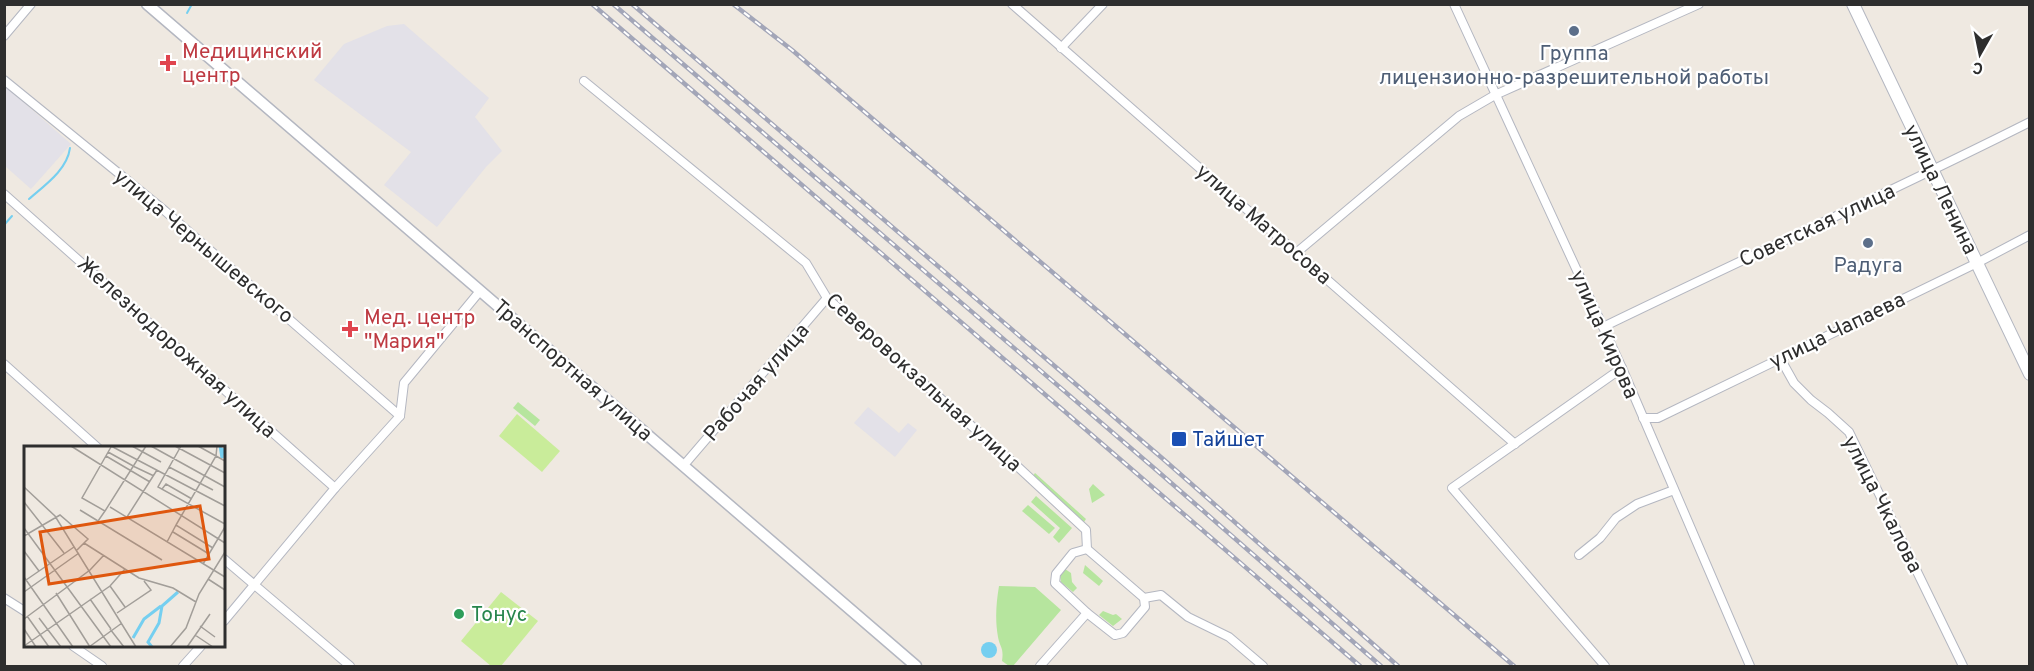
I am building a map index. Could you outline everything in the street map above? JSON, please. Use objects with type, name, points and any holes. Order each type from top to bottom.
[{"type":"main road","name":"улица Ленина","points":[[1853,4],[2030,374]]},
{"type":"street","points":[[4,36],[31,4]]},
{"type":"street","name":"Транспортная улица","points":[[147,4],[916,666]]},
{"type":"street","name":"улица Матросова","points":[[1012,4],[1515,444]]},
{"type":"street","points":[[1061,48],[1103,4]]},
{"type":"street","name":"улица Кирова","points":[[1454,4],[1622,368],[1750,666]]},
{"type":"street","points":[[1296,252],[1459,116],[1495,95],[1699,4]]},
{"type":"street","name":"улица Чернышевского","points":[[4,80],[165,211],[400,416]]},
{"type":"street","name":"Северовокзальная улица","points":[[584,81],[806,263],[827,298],[1011,460],[1086,530],[1087,549]]},
{"type":"street","name":"Советская улица","points":[[1603,327],[1805,229],[1933,171],[2030,122]]},
{"type":"street","name":"Железнодорожная улица","points":[[4,194],[335,488]]},
{"type":"street","name":"улица Чапаева","points":[[1643,418],[1658,418],[2030,235]]},
{"type":"street","points":[[225,620],[335,488],[400,416],[404,383],[480,291]]},
{"type":"street","name":"Рабочая улица","points":[[684,465],[827,298]]},
{"type":"street","name":"улица Чкалова","points":[[1780,358],[1794,383],[1849,432],[1963,666]]},
{"type":"street","points":[[4,364],[97,446]]},
{"type":"street","points":[[1605,666],[1452,488],[1622,368]]},
{"type":"street","points":[[1580,555],[1600,538],[1616,518],[1637,504],[1674,490]]},
{"type":"street","points":[[1087,549],[1144,598],[1145,607],[1123,633],[1115,635],[1055,583],[1056,574],[1073,553],[1087,549]]},
{"type":"street","points":[[225,560],[350,666]]},
{"type":"street","points":[[1144,598],[1161,595],[1188,616],[1229,637],[1263,666]]},
{"type":"street","points":[[4,598],[24,611]]},
{"type":"street","points":[[1040,666],[1087,613]]},
{"type":"street","points":[[76,647],[102,666]]},
{"type":"street","points":[[183,666],[199,647]]},
{"type":"shaded area","points":[[404,24],[489,98],[475,117],[502,151],[437,227],[384,185],[411,152],[314,80],[344,44],[387,26]]},
{"type":"shaded area","points":[[5,86],[71,144],[31,189],[5,166]]},
{"type":"shaded area","points":[[868,407],[899,433],[908,423],[917,430],[895,457],[854,423]]},
{"type":"green space","points":[[518,402],[540,420],[535,426],[513,408]]},
{"type":"green space","points":[[517,414],[560,451],[542,472],[499,436]]},
{"type":"green space","points":[[1035,473],[1086,519],[1084,522],[1033,476]]},
{"type":"green space","points":[[1093,484],[1105,495],[1092,503],[1089,489]]},
{"type":"green space","points":[[1036,496],[1072,528],[1059,543],[1053,537],[1060,528],[1031,502]]},
{"type":"green space","points":[[1028,505],[1055,528],[1049,534],[1022,511]]},
{"type":"green space","points":[[1085,565],[1103,581],[1099,586],[1083,573]]},
{"type":"green space","points":[[1065,569],[1071,573],[1072,582],[1077,588],[1073,592],[1061,582],[1060,575]]},
{"type":"green space","points":[[999,586],[1035,587],[1061,610],[1013,666],[1002,661],[996,618]]},
{"type":"green space","points":[[501,592],[538,621],[501,666],[491,666],[461,641]]},
{"type":"green space","points":[[1103,611],[1116,614],[1122,619],[1113,626],[1099,615]]},
{"type":"water","points":[[989,642],[997,650],[989,658],[981,650]]},
{"type":"waterway","points":[[187,13],[192,4]]},
{"type":"waterway","points":[[29,199],[60,170],[70,148]]},
{"type":"waterway","points":[[4,225],[12,216]]},
{"type":"railway","points":[[592,4],[1360,666]]},
{"type":"railway","points":[[613,4],[1381,666]]},
{"type":"railway","points":[[632,4],[1162,458],[1398,666]]},
{"type":"railway","points":[[733,4],[792,50],[1514,666]]},
{"type":"place","name":"Группа лицензионно-разрешительной работы","points":[[1574,31]]},
{"type":"place","name":"Медицинский центр","points":[[168,63]]},
{"type":"place","name":"Радуга","points":[[1868,243]]},
{"type":"place","name":"Мед. центр \"Мария\"","points":[[350,329]]},
{"type":"place","name":"Тайшет","points":[[1179,439]]},
{"type":"place","name":"Тонус","points":[[459,614]]}]
